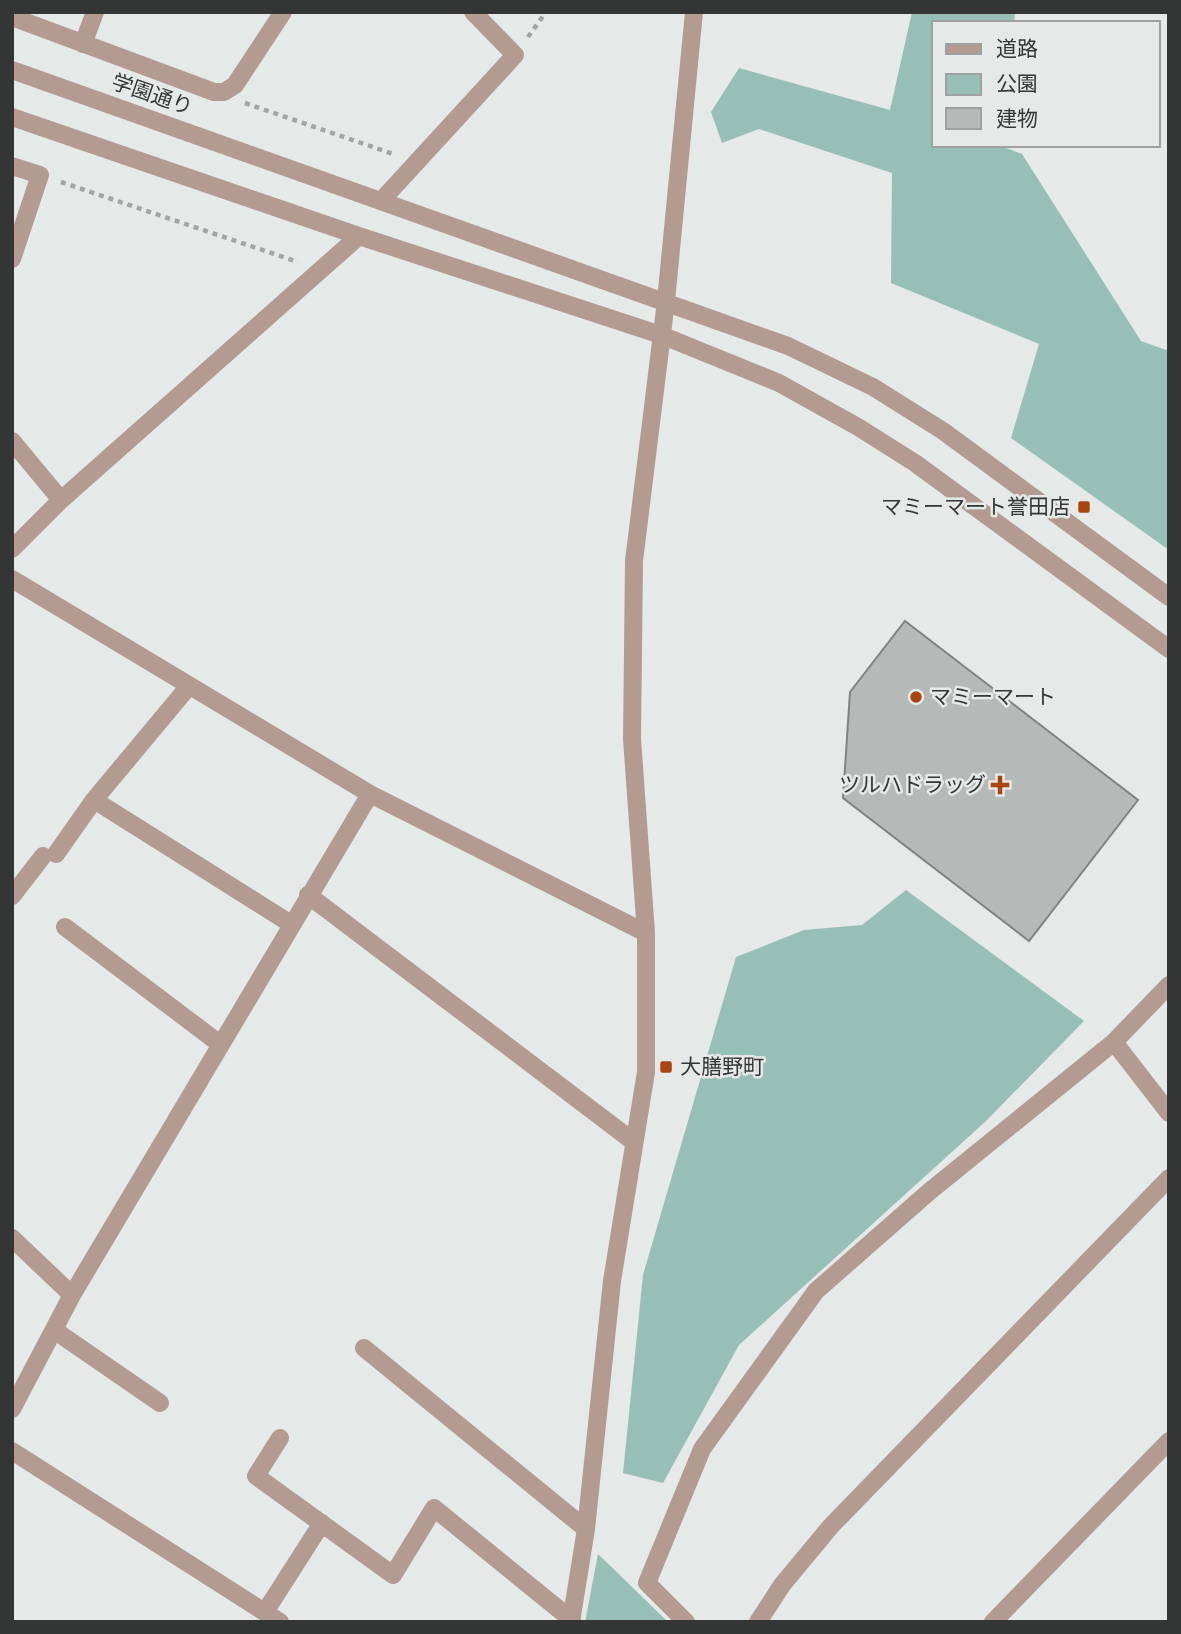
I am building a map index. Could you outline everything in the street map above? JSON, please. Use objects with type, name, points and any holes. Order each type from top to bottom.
[{"type":"street","points":[[83,44],[95,12]]},
{"type":"street","points":[[12,17],[214,92],[224,92],[235,85],[283,12]]},
{"type":"street","points":[[381,201],[515,55],[473,12]]},
{"type":"street","points":[[572,1621],[586,1529],[612,1281],[646,1072],[646,933],[632,739],[634,561],[666,301],[694,12]]},
{"type":"street","name":"学園通り","points":[[12,70],[788,345],[873,387],[943,431],[1169,597]]},
{"type":"street","points":[[12,117],[359,236],[661,335],[779,383],[858,427],[915,463],[1169,649]]},
{"type":"street","points":[[12,166],[40,175],[12,259]]},
{"type":"street","points":[[12,550],[61,500],[359,236]]},
{"type":"street","points":[[12,441],[61,500]]},
{"type":"street","points":[[12,579],[370,794],[646,933]]},
{"type":"street","points":[[13,895],[189,685]]},
{"type":"street","points":[[12,1409],[72,1295],[370,794]]},
{"type":"street","points":[[94,800],[291,925]]},
{"type":"street","points":[[308,895],[634,1142]]},
{"type":"street","points":[[65,927],[220,1044]]},
{"type":"street","points":[[686,1622],[647,1584],[702,1449],[816,1291],[929,1191],[1114,1042],[1169,985]]},
{"type":"street","points":[[1114,1042],[1169,1113]]},
{"type":"street","points":[[758,1622],[782,1585],[831,1527],[1169,1178]]},
{"type":"street","points":[[12,1238],[72,1295]]},
{"type":"street","points":[[54,1330],[160,1403]]},
{"type":"street","points":[[364,1348],[586,1529]]},
{"type":"street","points":[[280,1438],[256,1476],[393,1574],[434,1508],[572,1621]]},
{"type":"street","points":[[993,1622],[1169,1440]]},
{"type":"street","points":[[12,1451],[272,1617],[322,1523]]},
{"type":"path","points":[[515,55],[546,12]]},
{"type":"path","points":[[224,92],[239,101],[416,162]]},
{"type":"path","points":[[40,175],[321,270]]},
{"type":"green space","points":[[912,12],[1015,12],[1014,21],[932,21],[932,147],[1003,147],[1022,154],[1141,341],[1169,351],[1169,550],[1011,438],[1039,344],[891,283],[892,173],[759,129],[722,143],[711,112],[739,68],[890,110]]},
{"type":"green space","points":[[906,890],[1084,1021],[986,1121],[739,1345],[663,1483],[623,1473],[643,1275],[736,957],[804,930],[862,925]]},
{"type":"green space","points":[[598,1554],[668,1622],[585,1622]]},
{"type":"building","points":[[905,621],[1138,800],[1029,941],[843,798],[850,692]]},
{"type":"place","name":"マミーマート誉田店","points":[[1084,507]]},
{"type":"place","name":"マミーマート","points":[[916,697]]},
{"type":"place","name":"ツルハドラッグ","points":[[1000,785]]},
{"type":"place","name":"大膳野町","points":[[666,1067]]}]
